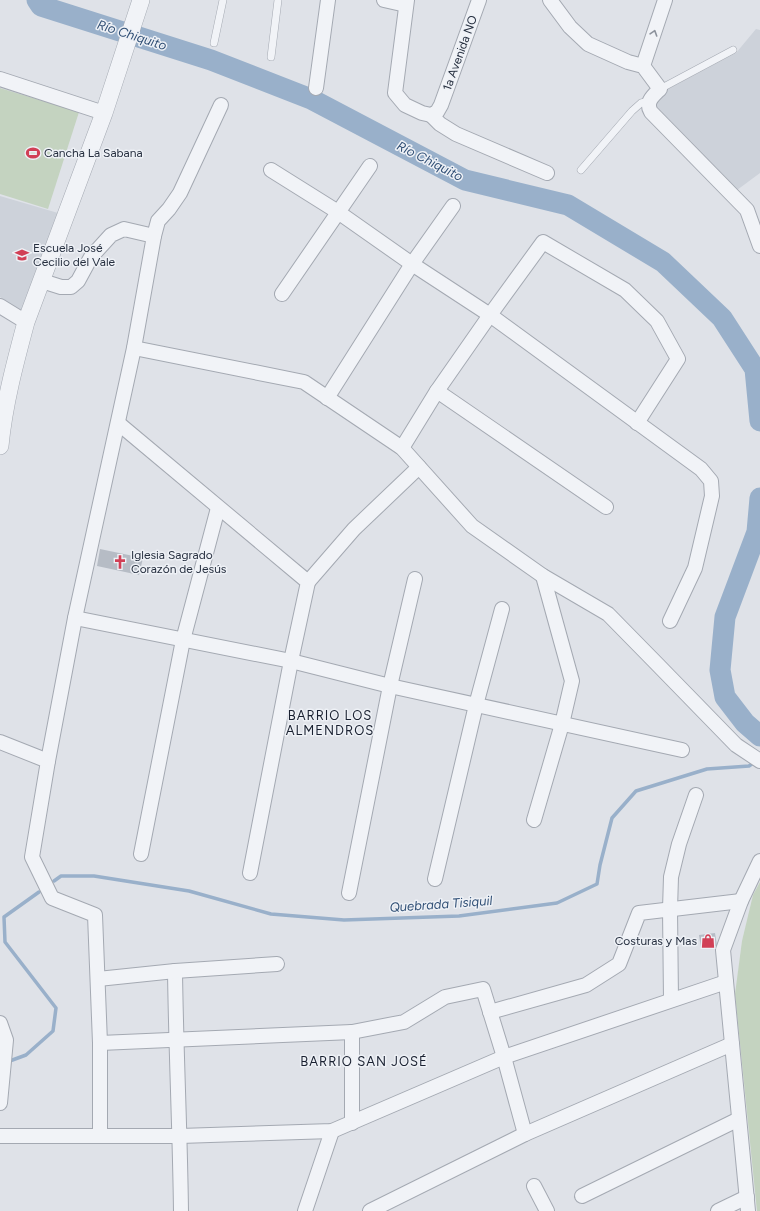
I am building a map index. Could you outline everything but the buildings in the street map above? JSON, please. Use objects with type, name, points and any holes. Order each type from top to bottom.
[{"type":"street","points":[[0,446],[1,425],[26,322],[104,113],[141,0]]},
{"type":"street","points":[[316,88],[328,0]]},
{"type":"street","points":[[384,0],[407,3],[395,93],[405,105],[422,113],[436,110],[440,124],[456,134],[547,173]]},
{"type":"street","name":"1a Avenida NO","points":[[436,110],[479,0]]},
{"type":"street","points":[[550,0],[570,27],[588,44],[628,62],[644,66],[660,89],[649,101],[648,108],[747,210],[760,246]]},
{"type":"street","points":[[644,66],[665,0]]},
{"type":"street","points":[[0,79],[104,113]]},
{"type":"street","points":[[100,1136],[100,1043],[95,915],[52,898],[32,858],[48,761],[75,618],[134,348],[154,236],[158,221],[169,209],[180,193],[221,105]]},
{"type":"street","points":[[282,294],[370,166]]},
{"type":"street","points":[[272,170],[338,212],[412,264],[490,315],[701,469],[712,481],[712,496],[695,568],[670,621]]},
{"type":"street","points":[[327,398],[412,264],[453,206]]},
{"type":"street","points":[[42,281],[61,287],[71,287],[78,281],[91,257],[111,235],[124,229],[154,236]]},
{"type":"street","points":[[402,448],[437,391],[543,242],[625,290],[657,321],[678,359],[637,423]]},
{"type":"street","points":[[0,306],[26,322]]},
{"type":"street","points":[[134,348],[304,382],[402,448],[472,526],[543,576],[608,614],[736,745],[760,761]]},
{"type":"street","points":[[437,391],[606,507]]},
{"type":"street","points":[[118,423],[308,582]]},
{"type":"street","points":[[250,873],[291,661],[308,582],[354,529],[419,467]]},
{"type":"street","points":[[141,854],[183,640],[218,508]]},
{"type":"street","points":[[534,820],[562,724],[572,681],[543,576]]},
{"type":"street","points":[[349,893],[390,686],[415,579]]},
{"type":"street","points":[[435,879],[476,705],[502,609]]},
{"type":"street","points":[[75,618],[291,661],[390,686],[682,750]]},
{"type":"street","points":[[0,742],[48,761]]},
{"type":"street","points":[[671,1000],[671,877],[679,844],[696,795]]},
{"type":"street","points":[[748,1211],[723,950],[741,901],[760,861]]},
{"type":"street","points":[[490,1012],[586,985],[619,964],[639,913],[741,901]]},
{"type":"street","points":[[98,979],[175,971],[277,964]]},
{"type":"street","points":[[175,971],[181,1211]]},
{"type":"street","points":[[0,1136],[180,1136],[332,1131],[504,1057],[726,982]]},
{"type":"street","points":[[100,1043],[352,1032],[404,1022],[444,997],[483,989],[504,1057],[525,1134]]},
{"type":"street","points":[[0,1023],[6,1040],[0,1102]]},
{"type":"street","points":[[352,1032],[352,1123]]},
{"type":"street","points":[[370,1211],[525,1134],[732,1044]]},
{"type":"street","points":[[582,1196],[739,1120]]},
{"type":"street","points":[[305,1211],[332,1131]]},
{"type":"street","points":[[534,1186],[547,1211]]},
{"type":"street","points":[[718,1211],[746,1197]]},
{"type":"lane","points":[[214,43],[223,0]]},
{"type":"lane","points":[[271,57],[278,0]]},
{"type":"lane","points":[[660,89],[733,50]]},
{"type":"lane","points":[[581,170],[632,111],[641,103],[649,101]]},
{"type":"shaded area","points":[[756,29],[760,30],[760,173],[737,190],[656,106],[659,97],[664,91],[736,53]]},
{"type":"shaded area","name":"Escuela José Cecilio del Vale","points":[[0,196],[58,213],[24,314],[0,297]]},
{"type":"green space","name":"Cancha La Sabana","points":[[0,88],[79,112],[48,209],[0,194]]},
{"type":"green space","points":[[760,882],[760,1211],[757,1211],[735,994],[742,941],[753,895]]},
{"type":"waterway","name":"Río Chiquito","points":[[37,0],[41,6],[211,60],[311,99],[465,180],[568,205],[663,262],[722,318],[755,369],[760,421]]},
{"type":"waterway","name":"Río Chiquito","points":[[760,498],[757,532],[725,617],[720,670],[725,697],[745,723],[760,736]]},
{"type":"waterway","name":"Quebrada Tisiquil","points":[[54,881],[61,876],[94,876],[189,891],[271,914],[344,920],[459,916],[557,903],[597,884],[600,865],[612,818],[636,791],[707,769],[749,766],[756,761]]},
{"type":"waterway","name":"Quebrada Tisiquil","points":[[7,1062],[26,1055],[53,1031],[56,1008],[5,942],[4,917],[39,892]]},
{"type":"place","name":"Cancha La Sabana","points":[[33,153]]},
{"type":"place","name":"Escuela José Cecilio del Vale","points":[[22,255]]},
{"type":"place","name":"Iglesia Sagrado Corazón de Jesús","points":[[120,562]]},
{"type":"place","name":"Costuras y Mas","points":[[708,941]]},
{"type":"district","name":"BARRIO LOS ALMENDROS","points":[[330,722]]},
{"type":"district","name":"BARRIO SAN JOSÉ","points":[[364,1061]]}]
